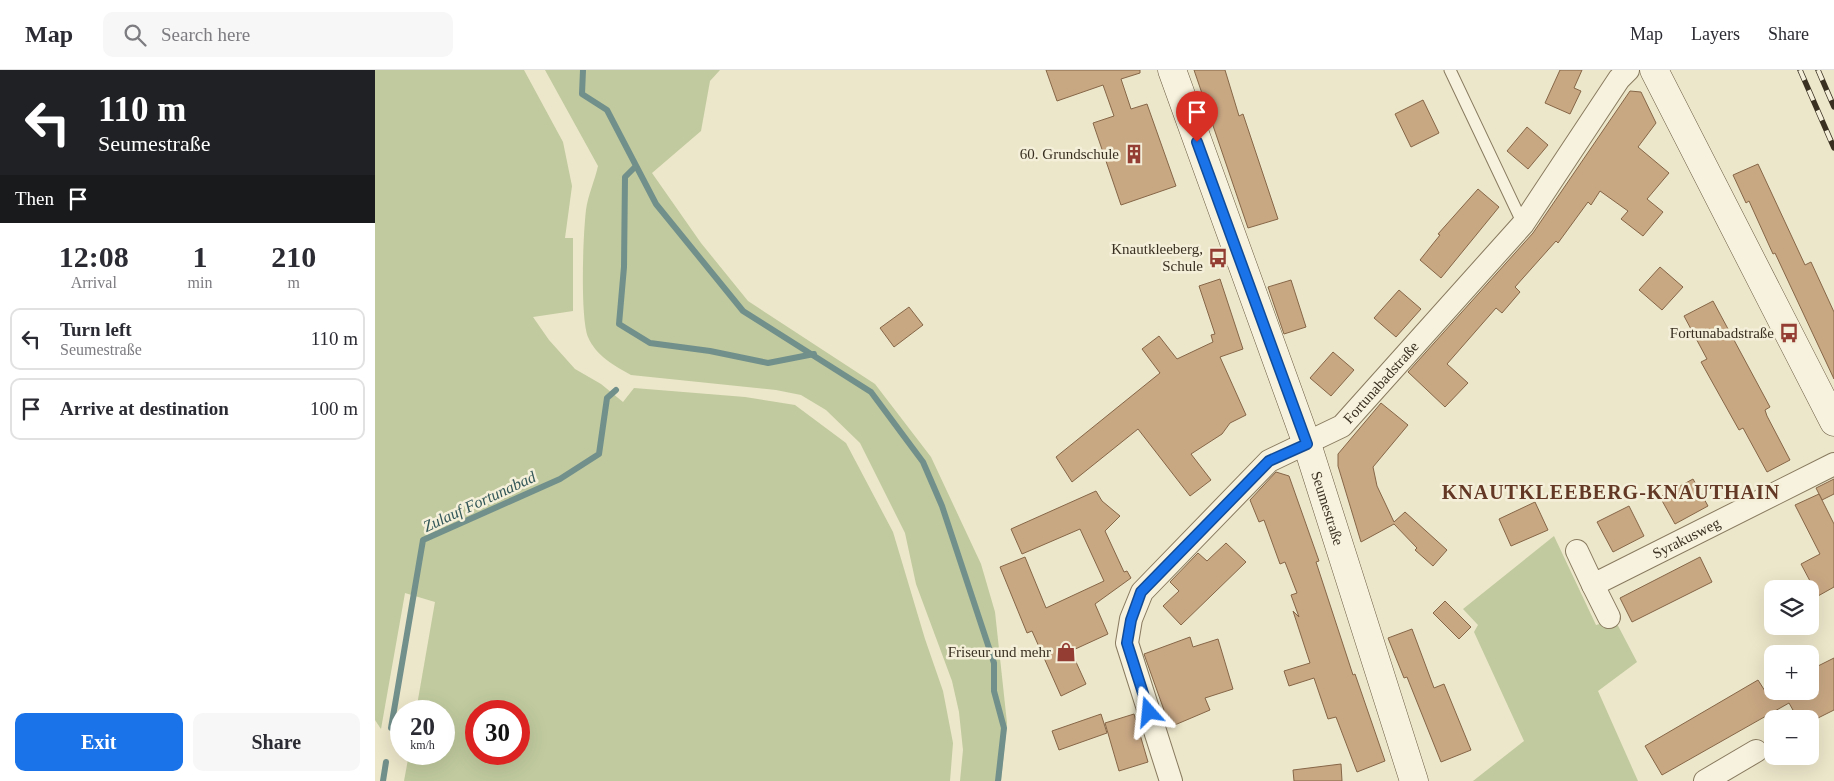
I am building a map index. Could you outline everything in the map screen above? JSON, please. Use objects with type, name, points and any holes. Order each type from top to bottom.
[{"type":"street","name":"Seumestraße","points":[[1172,70],[1307,444],[1414,781]]},
{"type":"street","name":"Fortunabadstraße","points":[[1171,781],[1127,643],[1131,620],[1141,592],[1269,461],[1342,426],[1523,224],[1619,79],[1628,70]]},
{"type":"street","points":[[1654,70],[1834,422]]},
{"type":"street","name":"Syrakusweg","points":[[1593,585],[1834,464]]},
{"type":"street","points":[[1577,552],[1609,617]]},
{"type":"street","points":[[1705,781],[1756,751]]},
{"type":"lane","points":[[1450,70],[1523,224]]},
{"type":"green space","points":[[375,70],[524,70],[563,142],[572,186],[565,238],[573,238],[573,311],[533,317],[549,340],[575,369],[601,384],[623,402],[634,388],[745,397],[795,405],[846,443],[893,532],[925,639],[943,691],[953,743],[950,781],[404,781],[407,765],[455,765],[455,700],[418,700],[435,602],[405,593],[381,729],[375,720]]},
{"type":"green space","points":[[545,70],[720,70],[710,81],[701,131],[652,173],[701,243],[748,301],[875,384],[931,457],[981,564],[995,612],[1007,723],[1001,781],[960,781],[963,750],[959,712],[952,681],[916,584],[905,533],[860,443],[826,410],[801,395],[776,390],[631,375],[607,360],[591,344],[585,327],[583,256],[586,210],[598,166]]},
{"type":"green space","points":[[1554,536],[1596,625],[1615,620],[1637,662],[1598,691],[1638,781],[1473,781],[1524,741],[1474,632],[1478,625],[1463,609]]},
{"type":"building","name":"60. Grundschule","points":[[1046,70],[1140,70],[1140,73],[1121,79],[1131,109],[1147,104],[1176,186],[1121,205],[1093,123],[1114,116],[1103,85],[1057,101]]},
{"type":"building","points":[[1194,70],[1225,70],[1239,116],[1243,114],[1278,219],[1248,228]]},
{"type":"building","points":[[1560,70],[1582,70],[1574,88],[1581,91],[1570,114],[1545,103]]},
{"type":"building","points":[[1630,91],[1641,92],[1656,123],[1638,147],[1669,173],[1647,199],[1663,212],[1643,236],[1621,219],[1628,211],[1600,191],[1591,205],[1588,202],[1558,243],[1556,241],[1515,287],[1520,292],[1502,313],[1496,308],[1447,364],[1468,383],[1445,407],[1408,372],[1533,233]]},
{"type":"building","points":[[1423,100],[1439,133],[1411,147],[1395,114]]},
{"type":"building","points":[[1527,127],[1548,145],[1528,169],[1507,151]]},
{"type":"building","points":[[1758,164],[1805,265],[1811,262],[1834,312],[1834,379],[1775,253],[1773,254],[1749,201],[1746,203],[1733,175]]},
{"type":"building","points":[[1478,189],[1499,207],[1441,278],[1420,260],[1440,235],[1438,234]]},
{"type":"building","points":[[1660,267],[1683,287],[1662,310],[1639,290]]},
{"type":"building","points":[[1220,279],[1243,349],[1220,357],[1246,415],[1230,423],[1222,434],[1191,454],[1211,480],[1190,496],[1138,429],[1072,482],[1056,457],[1160,373],[1142,349],[1159,336],[1177,359],[1213,342],[1211,335],[1215,334],[1199,286]]},
{"type":"building","points":[[1291,280],[1306,327],[1284,334],[1268,287]]},
{"type":"building","points":[[1399,290],[1421,309],[1396,337],[1374,318]]},
{"type":"building","points":[[1713,301],[1770,407],[1765,410],[1767,416],[1790,460],[1767,472],[1743,428],[1739,430],[1701,362],[1707,359],[1684,316]]},
{"type":"building","points":[[909,307],[923,325],[894,347],[880,328]]},
{"type":"building","points":[[1333,352],[1354,370],[1331,396],[1310,378]]},
{"type":"building","points":[[1381,403],[1408,425],[1373,467],[1377,486],[1394,522],[1405,512],[1447,550],[1433,566],[1415,550],[1417,548],[1394,524],[1361,542],[1338,466],[1338,454]]},
{"type":"building","points":[[1276,472],[1289,476],[1319,561],[1316,562],[1353,675],[1355,674],[1385,761],[1357,772],[1336,717],[1328,719],[1314,678],[1289,686],[1284,671],[1310,663],[1293,611],[1299,617],[1291,595],[1297,593],[1285,562],[1280,564],[1264,520],[1259,522],[1250,500]]},
{"type":"building","points":[[1693,479],[1708,506],[1675,524],[1660,497]]},
{"type":"building","points":[[1834,479],[1834,494],[1822,500],[1816,488]]},
{"type":"building","points":[[1096,491],[1102,501],[1120,516],[1105,531],[1124,572],[1127,571],[1131,578],[1095,604],[1108,634],[1071,651],[1086,684],[1061,696],[1032,631],[1027,633],[1000,567],[1025,557],[1046,608],[1104,581],[1080,529],[1022,554],[1011,529]]},
{"type":"building","points":[[1819,494],[1834,524],[1834,587],[1819,595],[1819,580],[1810,580],[1801,564],[1820,554],[1795,505]]},
{"type":"building","points":[[1535,502],[1548,530],[1511,546],[1499,519]]},
{"type":"building","points":[[1629,506],[1644,536],[1613,552],[1597,522]]},
{"type":"building","points":[[1226,543],[1246,562],[1181,625],[1163,606],[1179,591],[1170,582],[1198,553],[1207,561]]},
{"type":"building","points":[[1700,557],[1712,582],[1632,622],[1620,598]]},
{"type":"building","points":[[1445,601],[1471,627],[1459,639],[1433,613]]},
{"type":"building","points":[[1412,629],[1434,688],[1444,684],[1471,750],[1441,762],[1407,677],[1404,678],[1388,638]]},
{"type":"building","points":[[1190,637],[1193,647],[1218,639],[1233,689],[1205,698],[1210,710],[1170,727],[1144,654]]},
{"type":"building","points":[[1834,658],[1834,710],[1819,718],[1819,710],[1793,710],[1789,703],[1777,710],[1764,710],[1764,717],[1662,775],[1645,746],[1758,680],[1764,689],[1764,700],[1819,700],[1819,666]]},
{"type":"building","points":[[1101,714],[1107,733],[1059,750],[1052,731]]},
{"type":"building","points":[[1134,714],[1148,762],[1119,771],[1105,723]]},
{"type":"building","points":[[1341,764],[1342,781],[1294,781],[1293,770]]},
{"type":"waterway","points":[[583,70],[582,94],[607,110],[656,204],[743,311],[871,392],[923,462],[942,506],[994,663],[994,691],[1004,728],[998,781]]},
{"type":"waterway","points":[[635,167],[625,177],[624,267],[619,324],[650,343],[710,351],[768,363],[814,354]]},
{"type":"waterway","name":"Zulauf Fortunabad","points":[[396,700],[423,540],[560,479],[599,454],[607,398],[616,390]]},
{"type":"waterway","name":"Zulauf Fortunabad","points":[[383,781],[386,762]]},
{"type":"railway","points":[[1800,70],[1834,148]]},
{"type":"railway","points":[[1818,70],[1834,107]]},
{"type":"place","name":"60. Grundschule","points":[[1134,154]]},
{"type":"place","name":"Knautkleeberg, Schule","points":[[1218,258]]},
{"type":"place","name":"Fortunabadstraße","points":[[1789,333]]},
{"type":"place","name":"Friseur und mehr","points":[[1066,652]]},
{"type":"district","name":"KNAUTKLEEBERG-KNAUTHAIN","points":[[1611,492]]},
{"type":"route","points":[[1149,712],[1127,643],[1131,620],[1141,592],[1269,461],[1307,444],[1235,251],[1197,142]]}]
